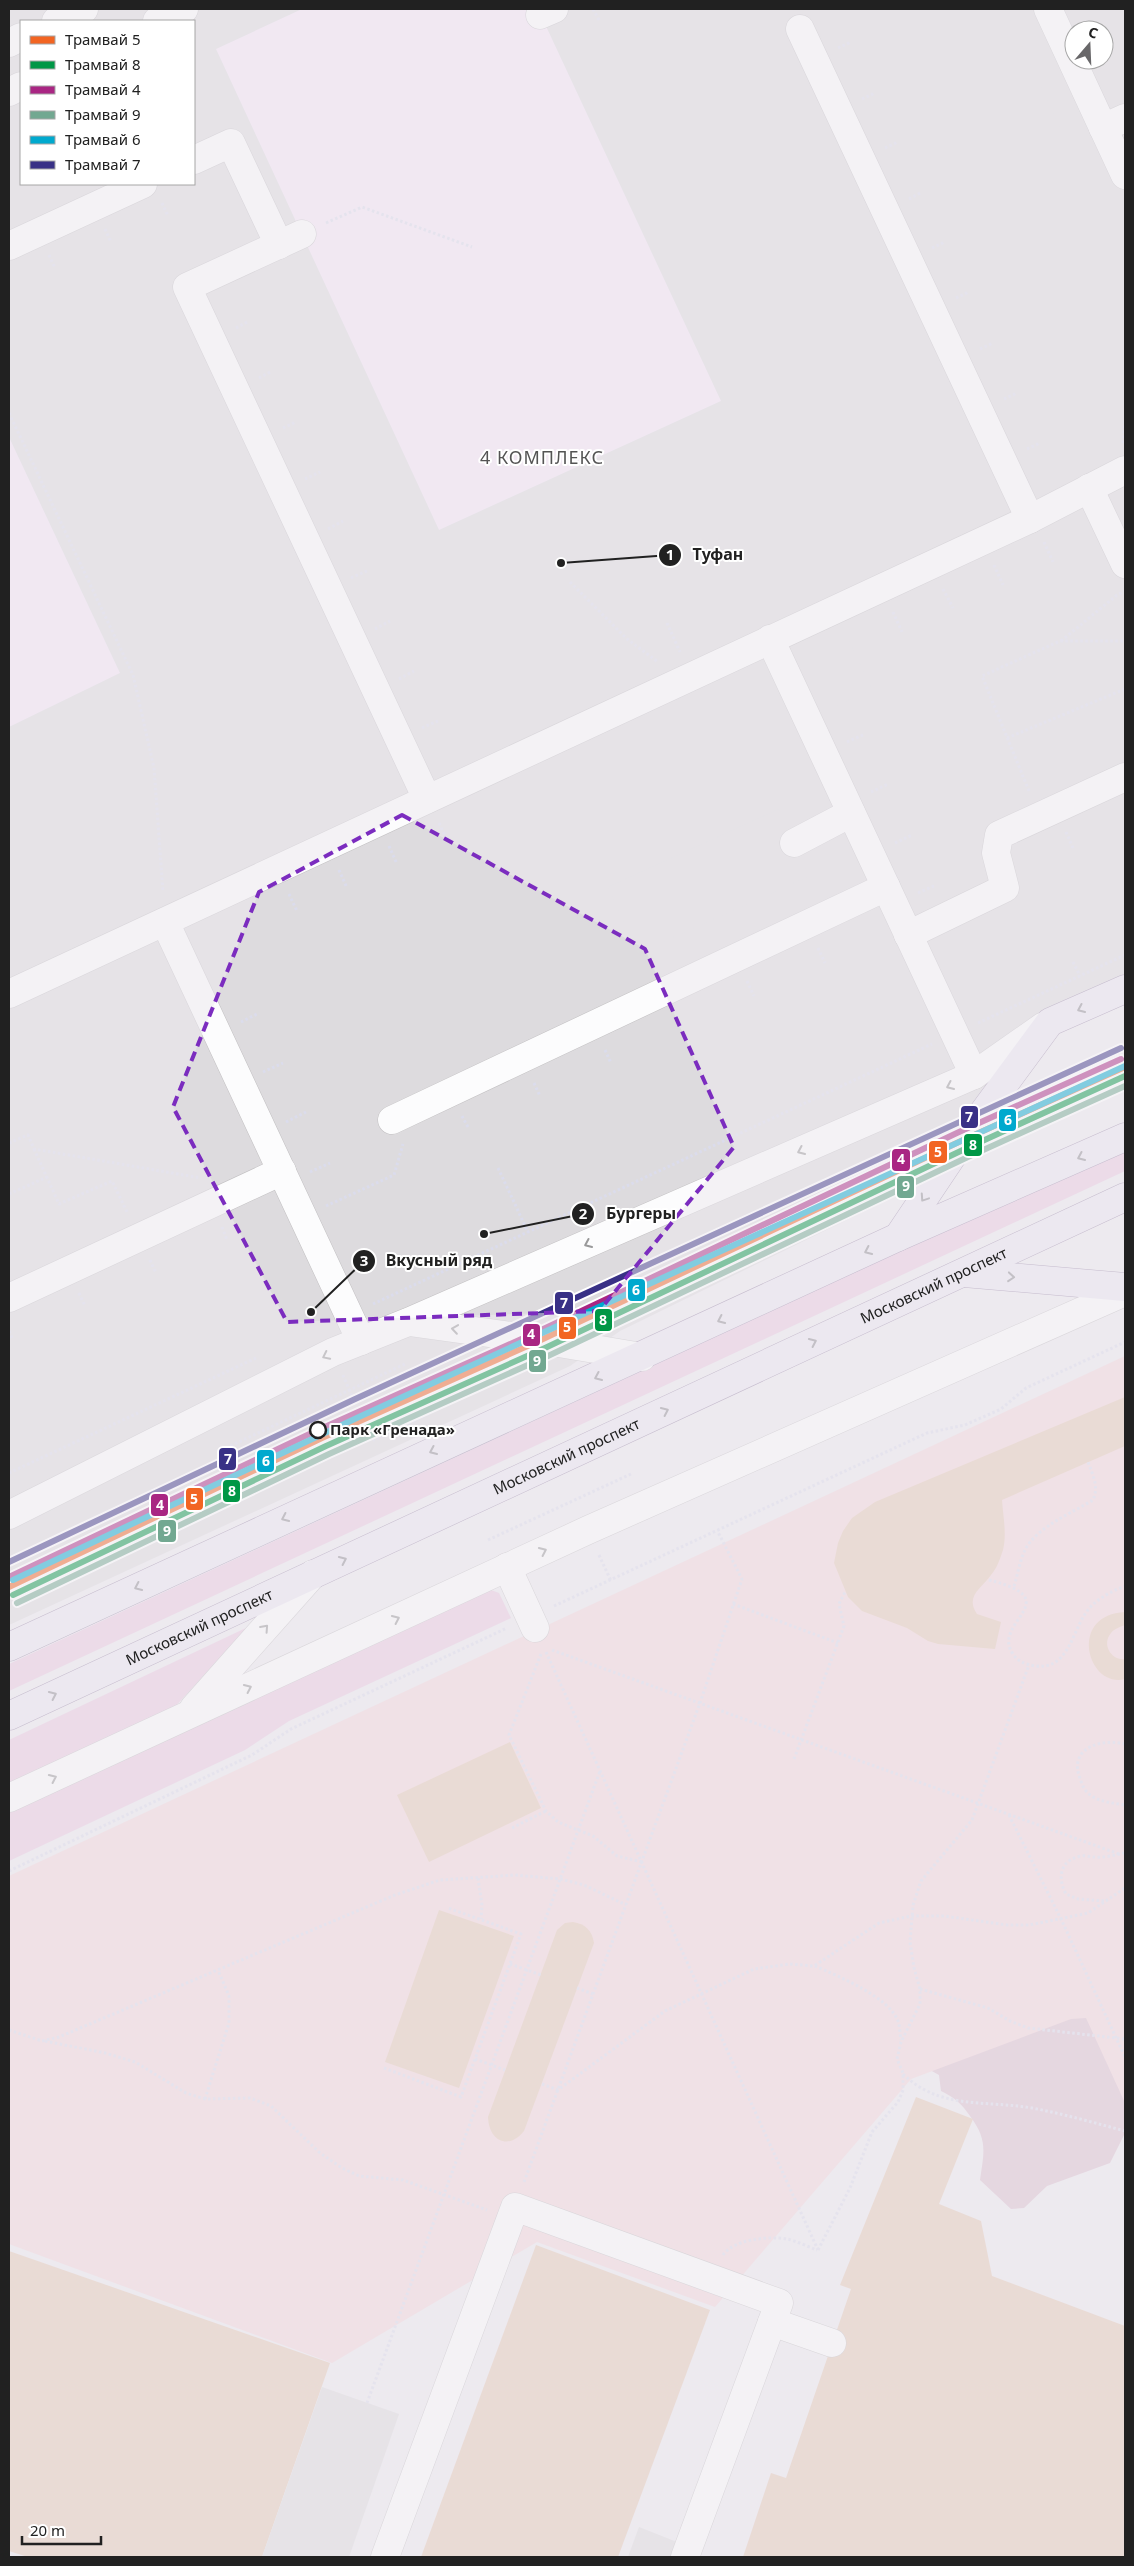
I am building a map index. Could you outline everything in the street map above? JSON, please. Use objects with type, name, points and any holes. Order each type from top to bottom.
[{"type":"main road","points":[[898,1238],[963,1140],[1050,1022],[1125,989]]},
{"type":"main road","points":[[9,1647],[344,1491],[642,1357],[898,1238],[1125,1137]]},
{"type":"main road","name":"Московский проспект","points":[[9,1716],[1125,1197]]},
{"type":"main road","points":[[963,1273],[1125,1287]]},
{"type":"street","points":[[58,20],[84,9]]},
{"type":"street","points":[[159,20],[184,9]]},
{"type":"street","points":[[1048,9],[1114,123],[1125,175]]},
{"type":"street","points":[[800,29],[1030,519]]},
{"type":"street","points":[[195,160],[231,143],[290,239],[187,288],[427,799]]},
{"type":"street","points":[[9,246],[141,185]]},
{"type":"street","points":[[9,994],[427,799],[489,780],[686,679],[1030,519],[1125,470]]},
{"type":"street","points":[[1089,488],[1125,564]]},
{"type":"street","points":[[770,639],[974,1075]]},
{"type":"street","points":[[908,935],[1005,888],[996,853],[998,835],[1125,778]]},
{"type":"street","points":[[794,843],[851,813]]},
{"type":"street","points":[[402,1115],[886,887]]},
{"type":"street","points":[[165,922],[361,1341]]},
{"type":"street","points":[[9,1514],[333,1352],[408,1322],[974,1075],[1050,1022]]},
{"type":"street","points":[[9,1298],[282,1171]]},
{"type":"street","points":[[9,1798],[588,1530],[1125,1292]]},
{"type":"street","points":[[408,1322],[540,1340],[642,1357]]},
{"type":"street","points":[[507,1567],[536,1631]]},
{"type":"street","points":[[186,1716],[314,1573]]},
{"type":"street","points":[[385,2557],[513,2212],[779,2303],[685,2557]]},
{"type":"street","points":[[772,2322],[832,2343]]},
{"type":"path","points":[[593,9],[599,20]]},
{"type":"path","points":[[290,239],[362,207],[472,247]]},
{"type":"path","points":[[9,413],[133,675],[154,768],[165,922]]},
{"type":"path","points":[[570,582],[627,639],[686,679]]},
{"type":"path","points":[[1040,817],[982,676],[1060,641],[1117,595],[1125,591]]},
{"type":"path","points":[[667,623],[686,679]]},
{"type":"path","points":[[1060,641],[1125,642]]},
{"type":"path","points":[[1007,738],[1125,689]]},
{"type":"path","points":[[349,1314],[1125,955]]},
{"type":"path","points":[[1073,962],[1080,976]]},
{"type":"path","points":[[303,1216],[394,1175],[402,1115]]},
{"type":"path","points":[[9,1143],[28,1135],[59,1204],[112,1181],[140,1237]]},
{"type":"path","points":[[34,1149],[248,1186]]},
{"type":"path","points":[[498,1168],[528,1232]]},
{"type":"path","points":[[9,1194],[47,1177]]},
{"type":"path","points":[[9,1331],[13,1340]]},
{"type":"path","points":[[9,1871],[252,1756],[291,1729],[536,1631],[718,1532],[928,1433],[965,1425],[1001,1409],[1026,1388],[1125,1342]]},
{"type":"path","points":[[333,1352],[362,1420],[374,1440],[430,1413]]},
{"type":"path","points":[[9,1473],[260,1356]]},
{"type":"path","points":[[226,1448],[407,1363]]},
{"type":"path","points":[[244,1491],[370,1431]]},
{"type":"path","points":[[1014,1586],[1022,1557],[1032,1540],[1043,1530],[1093,1500],[1097,1491],[1096,1483],[1088,1462]]},
{"type":"path","points":[[488,1540],[631,1474]]},
{"type":"path","points":[[9,2030],[42,2041],[105,2053],[135,2062],[186,2093],[205,2099],[250,2098],[264,2103],[270,2106],[320,2153],[342,2168],[359,2176],[403,2180],[444,2194],[513,2212],[700,1703],[742,1579],[718,1532]]},
{"type":"path","points":[[989,1580],[1014,1586],[1026,1598],[1026,1607],[1013,1626],[1009,1644],[1012,1653],[1019,1660],[1029,1665],[1042,1666],[1054,1663],[1070,1645],[1086,1613],[1101,1598],[1125,1586]]},
{"type":"path","points":[[794,1759],[845,1622],[840,1599],[845,1592]]},
{"type":"path","points":[[734,1604],[838,1642]]},
{"type":"path","points":[[536,1631],[700,1703],[1119,1854]]},
{"type":"path","points":[[536,1631],[818,2250]]},
{"type":"path","points":[[536,1631],[509,1735],[546,1811],[558,1822],[593,1836],[617,1856],[642,1862]]},
{"type":"path","points":[[818,2250],[850,2188],[872,2132],[898,2102],[904,2090],[902,2073],[897,2059],[902,2042],[920,2004],[920,1989],[910,1942],[911,1916],[921,1881],[972,1820],[1029,1665]]},
{"type":"path","points":[[1125,1744],[1099,1742],[1088,1748],[1080,1756],[1078,1767],[1080,1779],[1088,1794],[1102,1801],[1125,1805]]},
{"type":"path","points":[[367,2403],[600,1771]]},
{"type":"path","points":[[512,1828],[546,1811]]},
{"type":"path","points":[[1009,1814],[1061,1919],[1125,2057]]},
{"type":"path","points":[[1105,1901],[1078,1899],[1066,1894],[1060,1884],[1061,1870],[1071,1860],[1082,1855],[1095,1857],[1125,1853]]},
{"type":"path","points":[[42,2041],[59,2037],[394,1895],[440,1880],[515,1876],[560,1879],[584,1885],[626,1905]]},
{"type":"path","points":[[478,1878],[482,1906],[481,1919]]},
{"type":"path","points":[[814,1966],[879,1923],[911,1916],[944,1916],[1007,1926],[1030,1925],[1088,1912],[1125,1888]]},
{"type":"path","points":[[384,2068],[461,2096],[521,1934],[448,1908]]},
{"type":"path","points":[[510,1964],[541,1975]]},
{"type":"path","points":[[558,2090],[665,2011],[754,1969],[790,1964],[814,1966],[838,1976],[886,2004],[898,2020],[902,2042]]},
{"type":"path","points":[[205,2099],[229,2023],[229,1996],[218,1970]]},
{"type":"path","points":[[577,1988],[593,1994]]},
{"type":"path","points":[[920,1989],[988,2008],[1010,2021],[1028,2028],[1125,2039]]},
{"type":"path","points":[[474,2059],[506,2070]]},
{"type":"path","points":[[902,2073],[915,2085],[930,2094],[960,2102],[994,2103],[1033,2108],[1125,2131]]},
{"type":"path","points":[[542,2084],[558,2090]]},
{"type":"path","points":[[708,2278],[728,2248],[757,2239],[786,2239],[818,2250]]},
{"type":"highlighted area","points":[[402,815],[645,949],[734,1147],[599,1311],[287,1322],[173,1107],[259,892]]},
{"type":"shaded area","name":"4 КОМПЛЕКС","points":[[9,9],[1125,9],[1125,976],[1042,1015],[914,1187],[620,1331],[570,1366],[9,1625]]},
{"type":"shaded area","points":[[302,9],[538,9],[721,401],[439,530],[216,49]]},
{"type":"shaded area","points":[[1005,9],[1033,9],[1097,148],[1061,130]]},
{"type":"shaded area","points":[[9,437],[120,673],[9,727]]},
{"type":"shaded area","points":[[840,622],[872,689],[793,726],[761,659]]},
{"type":"shaded area","points":[[523,773],[547,821],[537,826],[545,842],[499,865],[467,801]]},
{"type":"shaded area","points":[[779,809],[809,876],[638,953],[608,887]]},
{"type":"shaded area","points":[[1125,963],[1125,976],[1042,1015],[1036,1004]]},
{"type":"shaded area","points":[[1125,1147],[1125,1171],[9,1691],[9,1664]]},
{"type":"shaded area","points":[[1125,1356],[1125,2103],[1086,2018],[1071,2019],[911,2079],[715,2307],[537,2242],[332,2363],[9,2244],[9,1876]]},
{"type":"shaded area","points":[[1125,1397],[1125,1446],[1002,1500],[1005,1531],[1003,1550],[995,1569],[976,1593],[973,1602],[977,1614],[1001,1622],[995,1649],[938,1644],[928,1641],[907,1628],[862,1611],[848,1597],[834,1563],[838,1543],[843,1531],[852,1518],[875,1502]]},
{"type":"shaded area","points":[[483,1587],[499,1593],[511,1618],[289,1721],[245,1750],[9,1861],[9,1806]]},
{"type":"shaded area","points":[[1125,1612],[1125,1625],[1112,1632],[1107,1642],[1112,1655],[1125,1659],[1125,1679],[1112,1679],[1101,1673],[1093,1663],[1089,1650],[1090,1637],[1095,1625],[1107,1616]]},
{"type":"shaded area","points":[[248,1627],[162,1721],[9,1790],[9,1740]]},
{"type":"shaded area","points":[[510,1742],[541,1808],[429,1862],[397,1795]]},
{"type":"shaded area","points":[[1016,1881],[1125,2089],[1125,2133],[1110,2163],[1047,2186],[1024,2208],[1011,2209],[980,2180],[983,2146],[976,2124],[961,2104],[941,2091],[939,2075],[923,2066]]},
{"type":"shaded area","points":[[439,1910],[514,1936],[459,2088],[385,2062]]},
{"type":"shaded area","points":[[573,1922],[587,1928],[592,1935],[594,1943],[524,2131],[518,2137],[506,2142],[496,2137],[492,2132],[488,2117],[557,1930],[565,1923]]},
{"type":"shaded area","points":[[916,2097],[973,2119],[939,2204],[981,2221],[992,2276],[1125,2326],[1125,2557],[743,2557],[771,2473],[786,2478],[851,2289],[840,2285]]},
{"type":"shaded area","points":[[536,2245],[710,2310],[618,2557],[421,2557]]},
{"type":"shaded area","points":[[9,2251],[330,2363],[262,2557],[28,2557],[9,2551]]},
{"type":"shaded area","points":[[322,2387],[399,2414],[349,2557],[262,2557]]},
{"type":"shaded area","points":[[639,2527],[682,2544],[677,2557],[628,2557]]},
{"type":"tram line","name":"7","points":[[9,1562],[353,1400],[1121,1048]]},
{"type":"tram line","name":"4","points":[[9,1577],[318,1430],[537,1332],[959,1132],[1121,1059]]},
{"type":"tram line","name":"6","points":[[13,1580],[361,1416],[1125,1066]]},
{"type":"tram line","name":"5","points":[[9,1587],[322,1438],[541,1340],[963,1140],[1125,1067]]},
{"type":"tram line","name":"8","points":[[13,1595],[326,1446],[545,1348],[967,1148],[1125,1076]]},
{"type":"tram line","name":"9","points":[[17,1603],[329,1454],[548,1356],[970,1156],[1125,1086]]},
{"type":"place","name":"Туфан","points":[[561,563]]},
{"type":"place","name":"Бургеры","points":[[484,1234]]},
{"type":"place","name":"Вкусный ряд","points":[[311,1312]]},
{"type":"place","name":"Парк «Гренада»","points":[[318,1430]]},
{"type":"district","name":"4 КОМПЛЕКС","points":[[542,458]]}]
